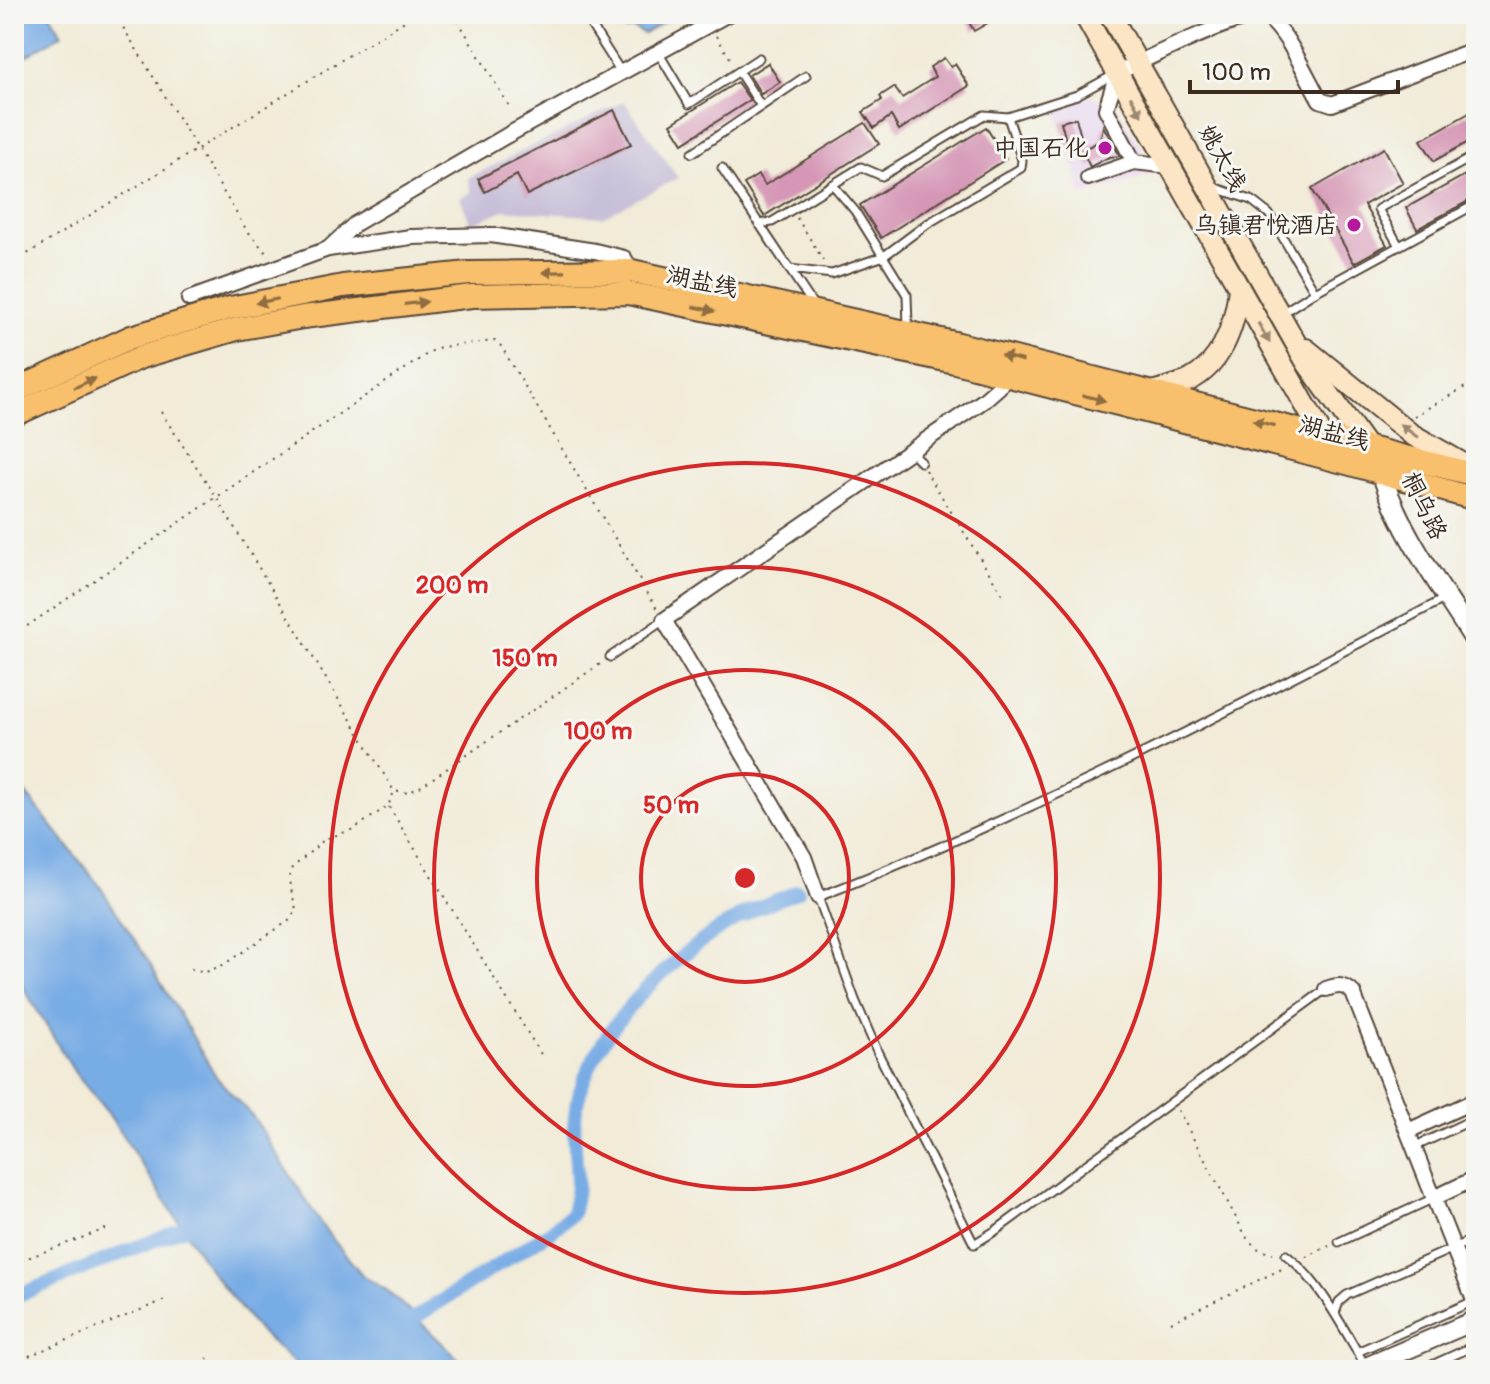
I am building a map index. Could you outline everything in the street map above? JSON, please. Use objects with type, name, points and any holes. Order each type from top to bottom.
[{"type":"main road","name":"姚太线","points":[[1084,14],[1324,438]]},
{"type":"main road","name":"姚太线","points":[[1110,14],[1307,363],[1367,447]]},
{"type":"main road","name":"湖盐线","points":[[14,391],[131,337],[230,308],[343,286],[468,273],[632,271],[909,333],[1324,438],[1476,473]]},
{"type":"main road","points":[[1148,393],[1187,381],[1205,371],[1230,332],[1239,289]]},
{"type":"main road","name":"湖盐线","points":[[14,415],[141,357],[237,329],[339,312],[472,296],[628,293],[1006,375],[1476,499]]},
{"type":"main road","points":[[1293,339],[1411,434],[1476,473]]},
{"type":"main road","points":[[1324,438],[1347,463]]},
{"type":"main road","points":[[1367,447],[1381,472]]},
{"type":"street","points":[[328,249],[355,224],[728,14]]},
{"type":"street","points":[[1134,162],[1106,109],[1117,73],[1226,24],[1255,15],[1267,17],[1281,32],[1320,100],[1332,104],[1476,49]]},
{"type":"street","points":[[1088,178],[1134,162],[1170,166]]},
{"type":"street","points":[[189,299],[328,249],[411,237],[491,235],[595,251],[624,258],[632,271]]},
{"type":"street","points":[[818,897],[804,857],[664,620],[915,457],[999,387],[1006,375]]},
{"type":"street","name":"桐乌路","points":[[1381,472],[1401,521],[1476,643]]},
{"type":"street","points":[[1326,989],[1346,986],[1353,993],[1475,1301]]},
{"type":"street","points":[[1408,1131],[1476,1100]]},
{"type":"street","points":[[1434,1198],[1476,1178]]},
{"type":"street","points":[[1363,1365],[1476,1320]]},
{"type":"lane","points":[[584,14],[621,72]]},
{"type":"lane","points":[[658,52],[689,104],[759,58]]},
{"type":"lane","points":[[739,72],[761,106]]},
{"type":"lane","points":[[759,224],[772,222],[861,167],[882,176],[984,115],[1008,117],[1077,95],[1117,73]]},
{"type":"lane","points":[[692,153],[806,76]]},
{"type":"lane","points":[[789,269],[832,274],[884,256],[927,224],[1021,168],[1022,160],[1008,117]]},
{"type":"lane","points":[[1399,246],[1378,209],[1476,155]]},
{"type":"lane","points":[[722,168],[818,312]]},
{"type":"lane","points":[[833,185],[855,211],[907,295],[909,333]]},
{"type":"lane","points":[[1207,185],[1251,200],[1269,214],[1315,292]]},
{"type":"lane","points":[[1280,314],[1476,204]]},
{"type":"lane","points":[[1326,989],[974,1244],[878,1053],[855,1000],[818,897],[969,836],[1199,727],[1448,597]]},
{"type":"lane","points":[[610,657],[664,620]]},
{"type":"lane","points":[[1414,1147],[1476,1118]]},
{"type":"lane","points":[[1339,1242],[1434,1198]]},
{"type":"lane","points":[[1335,1313],[1339,1302],[1347,1295],[1476,1238]]},
{"type":"lane","points":[[1286,1255],[1296,1262],[1335,1313],[1363,1365],[1475,1301]]},
{"type":"lane","points":[[1421,1370],[1476,1345]]},
{"type":"path","points":[[115,14],[246,229],[276,266]]},
{"type":"path","points":[[14,262],[416,14]]},
{"type":"path","points":[[454,14],[509,106]]},
{"type":"path","points":[[709,24],[739,72]]},
{"type":"path","points":[[791,210],[832,274]]},
{"type":"path","points":[[14,635],[430,352],[440,347],[495,341],[501,346],[664,620]]},
{"type":"path","points":[[1401,425],[1476,381]]},
{"type":"path","points":[[161,412],[394,791],[404,793],[417,789],[610,657]]},
{"type":"path","points":[[915,457],[1003,595]]},
{"type":"path","points":[[191,969],[206,972],[223,965],[290,920],[296,909],[289,881],[291,869],[325,839],[354,829],[388,806],[394,791]]},
{"type":"path","points":[[388,806],[542,1056]]},
{"type":"path","points":[[1172,1102],[1248,1240],[1261,1251],[1286,1255]]},
{"type":"path","points":[[14,1263],[111,1227]]},
{"type":"path","points":[[1171,1322],[1339,1242]]},
{"type":"path","points":[[14,1362],[165,1300]]},
{"type":"path","points":[[196,1370],[208,1358]]},
{"type":"shaded area","points":[[1091,96],[1118,110],[1155,174],[1082,195],[1056,110]]},
{"type":"shaded area","points":[[624,101],[678,178],[603,217],[504,210],[471,224],[460,198],[472,192],[468,178]]},
{"type":"water","points":[[14,14],[50,14],[62,34],[25,57],[14,40]]},
{"type":"water","points":[[611,14],[677,14],[644,34],[633,28],[624,30]]},
{"type":"water","points":[[14,779],[99,885],[217,1078],[254,1118],[325,1230],[363,1276],[388,1291],[470,1370],[302,1370],[258,1330],[212,1273],[108,1113],[75,1073],[14,972]]},
{"type":"building","points":[[964,14],[1003,14],[974,31]]},
{"type":"building","points":[[944,58],[951,67],[955,64],[969,86],[899,130],[891,116],[874,128],[863,112],[882,100],[880,96],[894,87],[902,98],[935,77],[930,67]]},
{"type":"building","points":[[768,63],[780,82],[761,94],[749,75]]},
{"type":"building","points":[[737,82],[750,100],[683,143],[671,124]]},
{"type":"building","points":[[614,110],[631,144],[527,195],[517,175],[485,192],[478,179]]},
{"type":"building","points":[[1471,112],[1476,121],[1476,138],[1434,161],[1421,140]]},
{"type":"building","points":[[1076,118],[1083,144],[1068,148],[1061,122]]},
{"type":"building","points":[[865,123],[879,144],[764,216],[744,184],[758,175],[765,185]]},
{"type":"building","points":[[1103,126],[1120,156],[1109,157],[1090,167],[1082,150],[1100,141]]},
{"type":"building","points":[[986,127],[1006,159],[881,238],[860,205]]},
{"type":"building","name":"乌镇君悦酒店","points":[[1384,148],[1403,183],[1364,205],[1387,245],[1354,263],[1312,189]]},
{"type":"building","points":[[1476,169],[1476,197],[1417,229],[1406,208]]},
{"type":"waterway","points":[[400,1327],[550,1232],[572,1214],[577,1188],[575,1114],[586,1074],[601,1045],[621,1017],[671,965],[726,925],[798,891]]},
{"type":"waterway","points":[[14,1297],[199,1222]]},
{"type":"place","name":"中国石化","points":[[1105,148]]},
{"type":"place","name":"乌镇君悦酒店","points":[[1354,225]]}]
